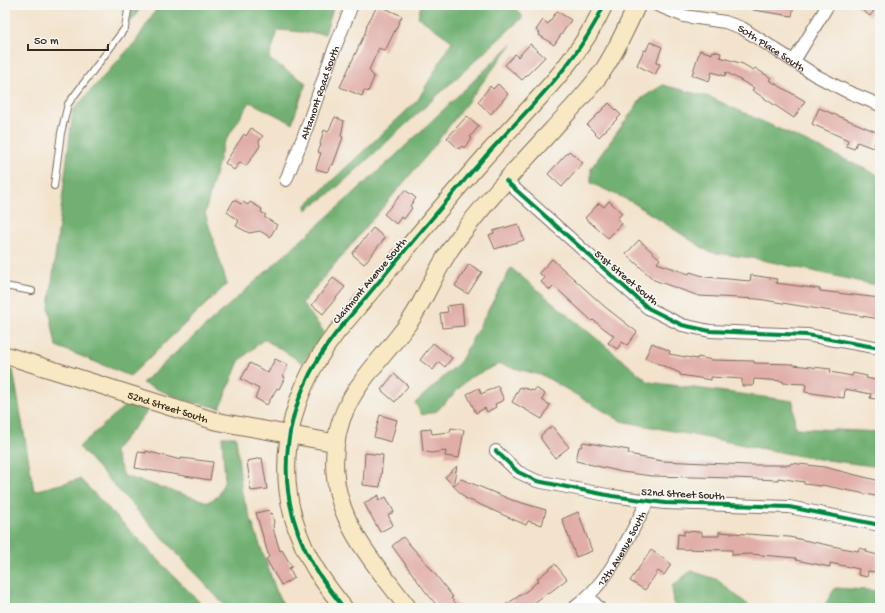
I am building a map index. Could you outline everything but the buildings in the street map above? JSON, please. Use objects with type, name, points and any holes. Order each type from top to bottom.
[{"type":"street","name":"Altamont Road South","points":[[286,180],[306,130],[331,57],[352,5]]},
{"type":"street","name":"Clairmont Avenue South","points":[[344,608],[311,562],[296,526],[287,483],[287,451],[289,435],[301,390],[325,347],[477,166],[571,61],[588,37],[604,5]]},
{"type":"street","points":[[408,608],[358,542],[345,516],[337,488],[335,458],[336,443],[343,415],[359,384],[410,320],[445,257],[457,240],[506,181],[582,96],[603,70],[620,42],[637,5]]},
{"type":"street","name":"50th Place South","points":[[658,5],[684,16],[726,22],[742,28],[836,86],[880,105]]},
{"type":"street","points":[[794,61],[828,5]]},
{"type":"street","name":"51st Street South","points":[[506,181],[638,300],[670,320],[696,329],[710,331],[807,335],[880,348]]},
{"type":"street","name":"52nd Street South","points":[[5,355],[215,421],[336,443]]},
{"type":"street","name":"52nd Street South","points":[[496,451],[514,469],[537,481],[648,501],[789,507],[880,525]]},
{"type":"street","name":"12th Avenue South","points":[[574,608],[588,596],[613,564],[648,501]]},
{"type":"street","points":[[588,596],[599,608]]},
{"type":"lane","points":[[54,186],[61,133],[68,104],[126,28],[129,5]]},
{"type":"lane","points":[[5,286],[32,291]]},
{"type":"green space","points":[[132,5],[142,5],[129,25]]},
{"type":"green space","points":[[159,5],[334,5],[325,34],[278,30],[269,59],[306,83],[292,123],[250,102],[223,145],[205,213],[227,284],[130,376],[56,346],[49,308],[73,110],[136,41]]},
{"type":"green space","points":[[421,5],[512,5],[523,17],[332,192],[306,210],[306,205],[418,100],[452,41],[418,17]]},
{"type":"green space","points":[[512,44],[427,155],[302,303],[324,332],[303,363],[264,339],[239,361],[220,408],[184,400],[142,383],[394,157]]},
{"type":"green space","points":[[663,85],[712,98],[880,176],[880,286],[758,259],[709,252],[632,202],[591,183],[591,168],[642,98]]},
{"type":"green space","points":[[511,268],[649,382],[793,401],[795,428],[880,432],[880,467],[805,457],[621,421],[544,376],[499,364],[469,378],[437,411],[422,415],[415,403],[460,362]]},
{"type":"green space","points":[[5,370],[13,370],[34,491],[80,479],[205,608],[5,608]]},
{"type":"green space","points":[[129,402],[148,411],[114,451],[124,476],[208,502],[218,496],[225,480],[222,437],[236,437],[242,494],[278,596],[286,608],[227,608],[79,447]]},
{"type":"green space","points":[[691,571],[716,579],[752,608],[678,608],[674,604],[672,586]]},
{"type":"green space","points":[[835,588],[880,591],[880,608],[752,608],[824,606]]},
{"type":"cycle path","points":[[344,608],[322,579],[311,561],[298,532],[290,502],[287,473],[288,443],[294,414],[304,386],[318,359],[336,333],[464,180],[550,86],[565,67],[593,27],[604,5]]},
{"type":"cycle path","points":[[506,181],[648,308],[682,325],[710,331],[807,335],[880,348]]},
{"type":"cycle path","points":[[496,451],[518,472],[537,481],[612,496],[665,503],[789,507],[880,525]]}]
